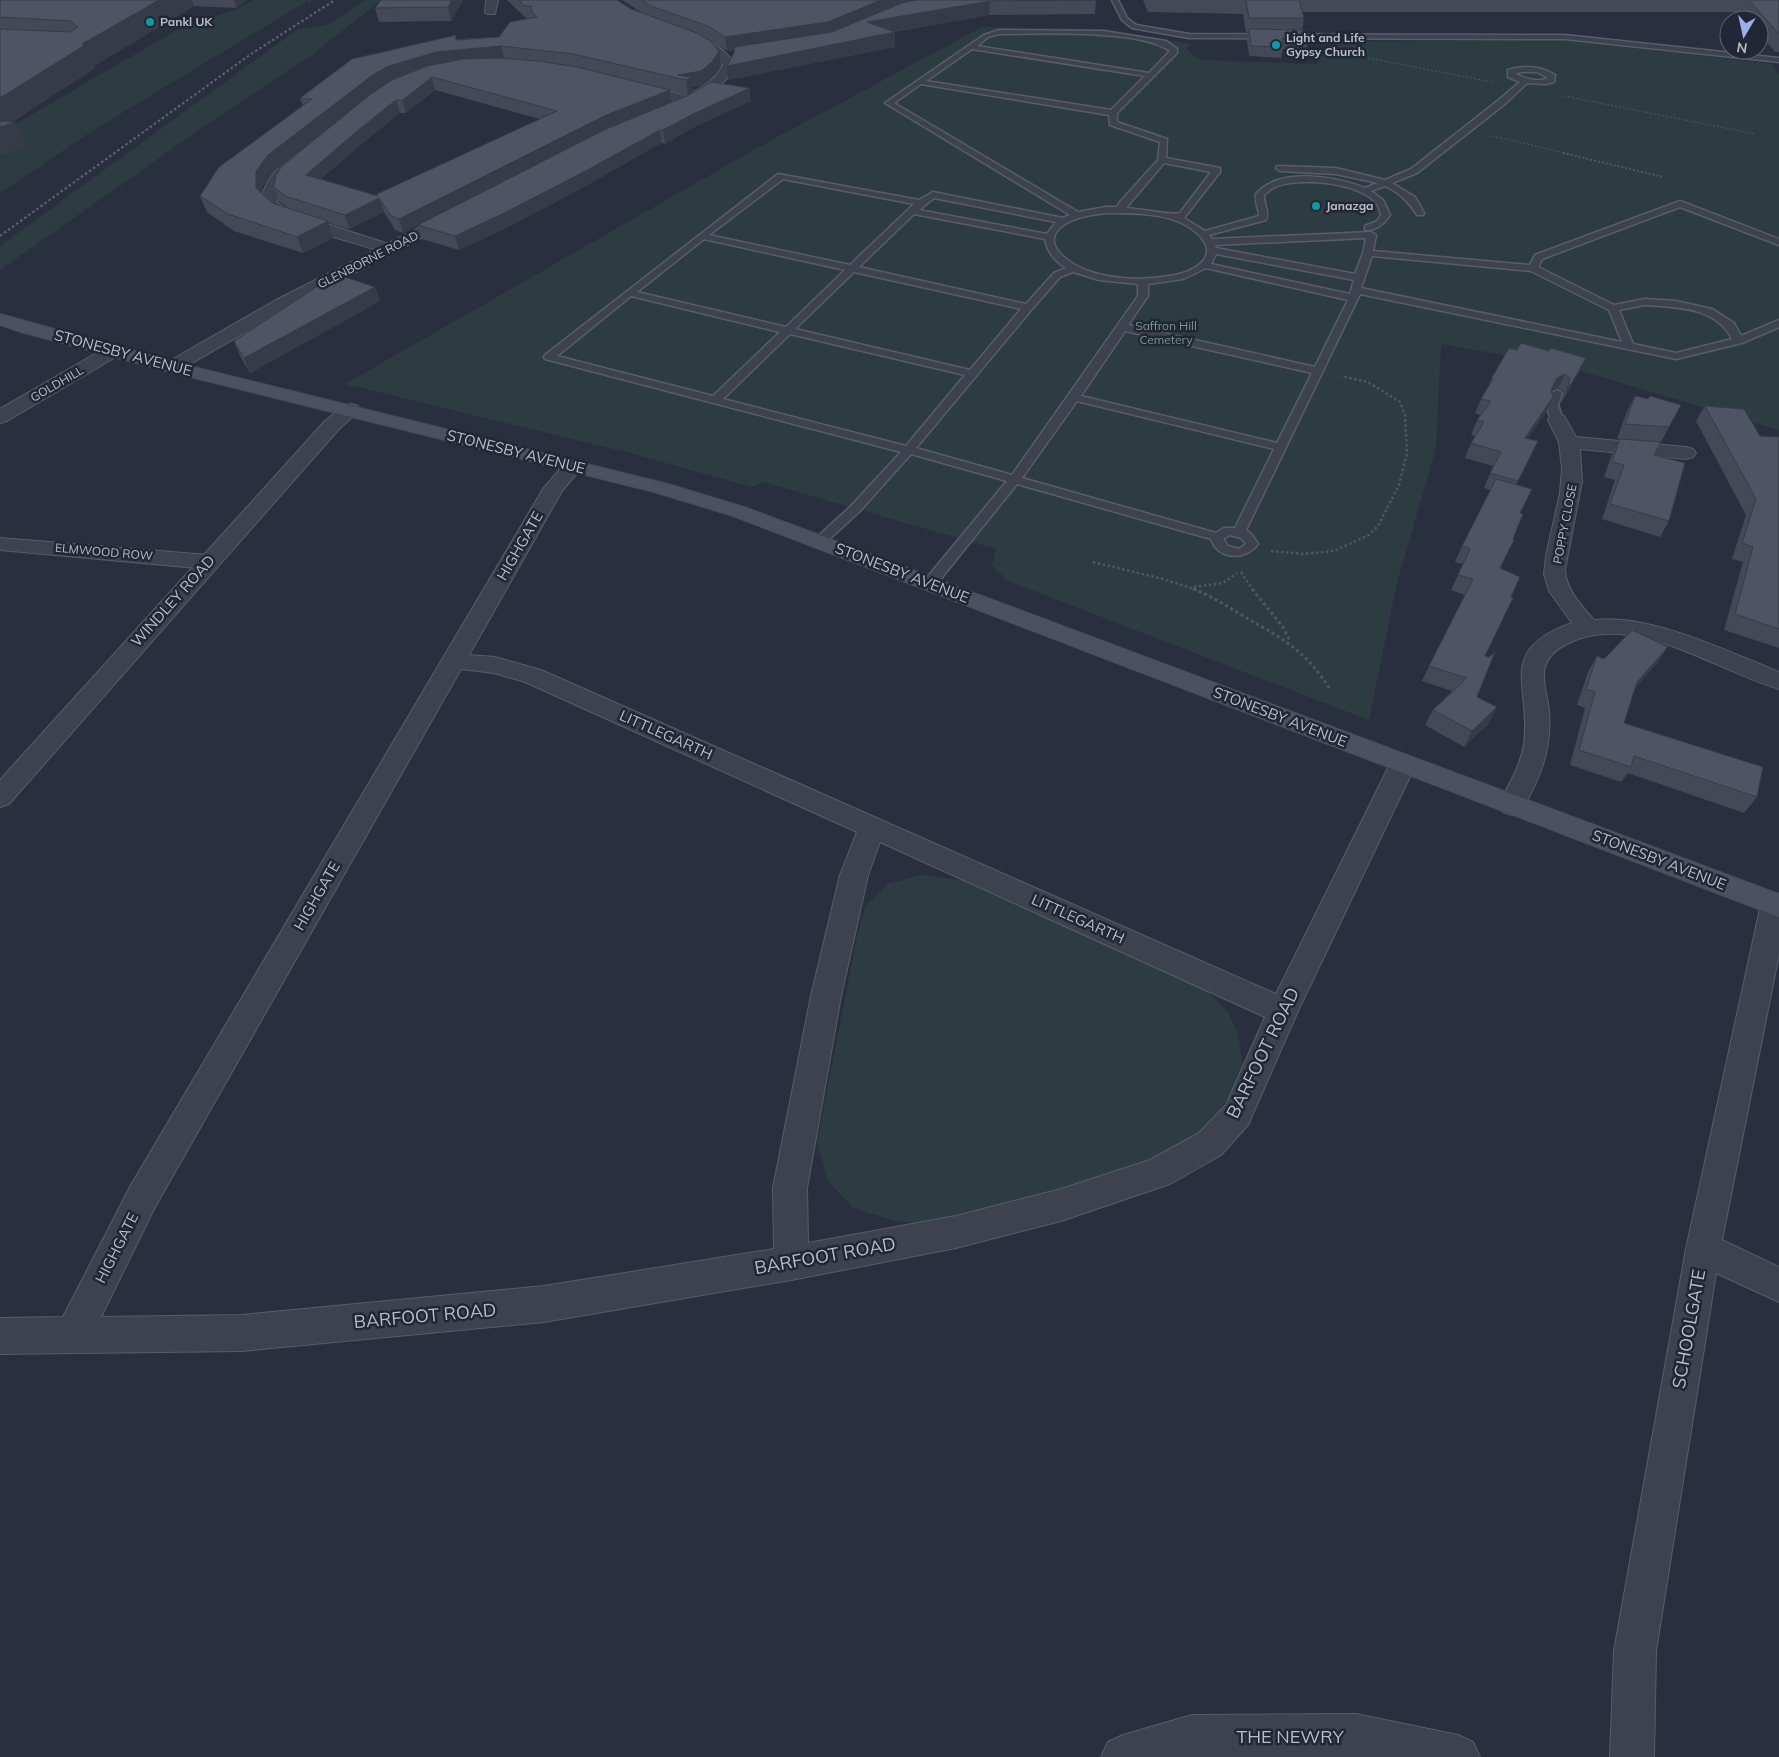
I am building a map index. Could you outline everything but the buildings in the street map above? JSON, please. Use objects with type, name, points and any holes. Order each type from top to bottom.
[{"type":"main road","name":"STONESBY AVENUE","points":[[0,319],[172,367],[661,488],[723,507],[1777,905]]},
{"type":"street","points":[[672,107],[709,90],[723,78],[729,64],[726,57],[707,46],[677,34]]},
{"type":"street","points":[[726,57],[741,55]]},
{"type":"street","points":[[626,83],[688,101]]},
{"type":"street","points":[[310,151],[272,184],[269,193],[270,203],[284,215],[389,249]]},
{"type":"street","name":"GLENBORNE ROAD","points":[[172,367],[282,304],[465,209]]},
{"type":"street","name":"GOLDHILL","points":[[0,417],[113,350]]},
{"type":"street","name":"WINDLEY ROAD","points":[[0,797],[332,425],[351,410]]},
{"type":"street","name":"POPPY CLOSE","points":[[1557,420],[1569,442],[1574,478],[1558,552],[1555,578],[1569,604],[1587,626]]},
{"type":"street","points":[[1569,442],[1691,453]]},
{"type":"street","name":"HIGHGATE","points":[[74,1334],[143,1196],[553,488],[573,466]]},
{"type":"street","name":"ELMWOOD ROW","points":[[0,544],[208,562]]},
{"type":"street","points":[[1512,805],[1536,752],[1537,711],[1532,670],[1542,649],[1564,634],[1587,626],[1619,627],[1651,633],[1713,653],[1779,681]]},
{"type":"street","name":"LITTLEGARTH","points":[[453,661],[495,665],[533,676],[1283,1011]]},
{"type":"street","name":"BARFOOT ROAD","points":[[0,1336],[242,1333],[544,1304],[791,1263],[956,1232],[1061,1205],[1158,1173],[1210,1144],[1237,1115],[1283,1011],[1403,764]]},
{"type":"street","points":[[791,1263],[790,1188],[822,1015],[854,874],[872,828]]},
{"type":"street","name":"SCHOOLGATE","points":[[1632,1757],[1635,1651],[1702,1249],[1777,905]]},
{"type":"street","points":[[1702,1249],[1779,1285]]},
{"type":"street","name":"THE NEWRY","points":[[1123,1757],[1192,1737],[1356,1736],[1458,1757]]},
{"type":"lane","points":[[1116,0],[1124,19],[1134,27],[1208,40],[1565,37],[1690,52],[1758,54],[1779,60]]},
{"type":"lane","points":[[1078,216],[889,103],[986,36],[999,32],[1103,33],[1163,43],[1174,51],[1113,113],[1113,123],[1164,141],[1162,160],[1123,204],[1121,210]]},
{"type":"lane","points":[[971,47],[1150,76]]},
{"type":"lane","points":[[920,82],[1113,113]]},
{"type":"lane","points":[[1365,191],[1414,171],[1467,130],[1521,84]]},
{"type":"lane","points":[[1162,160],[1217,170],[1183,214],[1176,218]]},
{"type":"lane","points":[[1280,168],[1335,170],[1362,176],[1385,184],[1410,199],[1415,203],[1420,213]]},
{"type":"lane","points":[[921,203],[781,176],[549,357],[909,450],[1217,537]]},
{"type":"lane","points":[[1209,242],[1263,218],[1263,210],[1258,202],[1260,194],[1269,187],[1283,182],[1302,180],[1323,180],[1344,184],[1377,197],[1385,206],[1386,215],[1380,223],[1368,228]]},
{"type":"lane","points":[[715,400],[912,211],[933,196],[1064,221]]},
{"type":"lane","points":[[1533,268],[1538,257],[1680,204],[1779,242]]},
{"type":"lane","points":[[1209,242],[1210,258],[1194,272],[1179,277],[1142,282],[1105,278],[1073,268],[1058,258],[1050,248],[1049,237],[1054,228],[1064,221],[1078,216],[1106,210],[1157,213],[1176,218],[1192,226],[1209,242],[1359,278]]},
{"type":"lane","points":[[912,211],[1049,237]]},
{"type":"lane","points":[[1209,242],[1372,235],[1355,294],[1239,532]]},
{"type":"lane","points":[[702,236],[1028,307]]},
{"type":"lane","points":[[1368,253],[1533,268],[1613,308],[1645,302],[1676,304],[1708,311],[1730,324],[1738,341]]},
{"type":"lane","points":[[1204,265],[1676,356],[1738,341],[1779,323]]},
{"type":"lane","points":[[819,542],[855,509],[909,450],[1057,275],[1073,268]]},
{"type":"lane","points":[[930,584],[968,540],[1015,480],[1143,296],[1142,282]]},
{"type":"lane","points":[[630,292],[973,374]]},
{"type":"lane","points":[[1613,308],[1629,346]]},
{"type":"lane","points":[[1122,327],[1317,371]]},
{"type":"lane","name":"POPPY CLOSE","points":[[1557,393],[1552,404],[1557,420]]},
{"type":"lane","points":[[1073,397],[1281,447]]},
{"type":"lane","points":[[1223,532],[1239,532],[1249,537],[1252,544],[1251,547],[1243,551],[1232,552],[1218,544],[1217,537],[1223,532]]},
{"type":"path","points":[[308,2],[312,0]]},
{"type":"path","points":[[627,0],[636,11],[644,14]]},
{"type":"path","points":[[1362,57],[1521,84],[1755,134]]},
{"type":"path","points":[[1467,130],[1662,177]]},
{"type":"path","points":[[1251,547],[1274,552],[1304,554],[1334,552],[1368,535],[1378,526],[1399,485],[1407,453],[1405,415],[1400,402],[1368,382],[1317,371]]},
{"type":"path","points":[[1093,562],[1191,587],[1207,594],[1290,642],[1303,652],[1321,673],[1330,689]]},
{"type":"path","points":[[1191,587],[1220,584],[1233,577],[1240,568],[1242,574],[1269,611],[1290,635],[1290,642]]},
{"type":"green space","points":[[252,0],[309,0],[89,133],[0,193],[0,156],[14,145],[0,133],[182,27],[238,9]]},
{"type":"green space","points":[[365,0],[381,0],[313,54],[203,127],[0,270],[0,246],[298,29],[328,25]]},
{"type":"green space","name":"Saffron Hill Cemetery","points":[[982,27],[1105,29],[1191,44],[1186,49],[1200,60],[1317,64],[1329,42],[1564,40],[1719,58],[1719,60],[1772,64],[1779,75],[1779,430],[1561,365],[1441,344],[1436,448],[1397,583],[1369,720],[1008,581],[992,565],[996,549],[763,482],[752,487],[626,452],[345,384],[757,148]]},
{"type":"green space","points":[[921,875],[963,880],[1205,989],[1228,1012],[1238,1034],[1243,1068],[1217,1118],[1195,1139],[1101,1181],[928,1224],[895,1221],[853,1208],[828,1181],[817,1142],[858,931],[866,905],[888,884]]},
{"type":"railway","points":[[0,236],[251,54],[335,0]]},
{"type":"place","name":"Pankl UK","points":[[150,22]]},
{"type":"place","name":"Light and Life Gypsy Church","points":[[1276,45]]},
{"type":"place","name":"Janazga","points":[[1316,206]]}]
